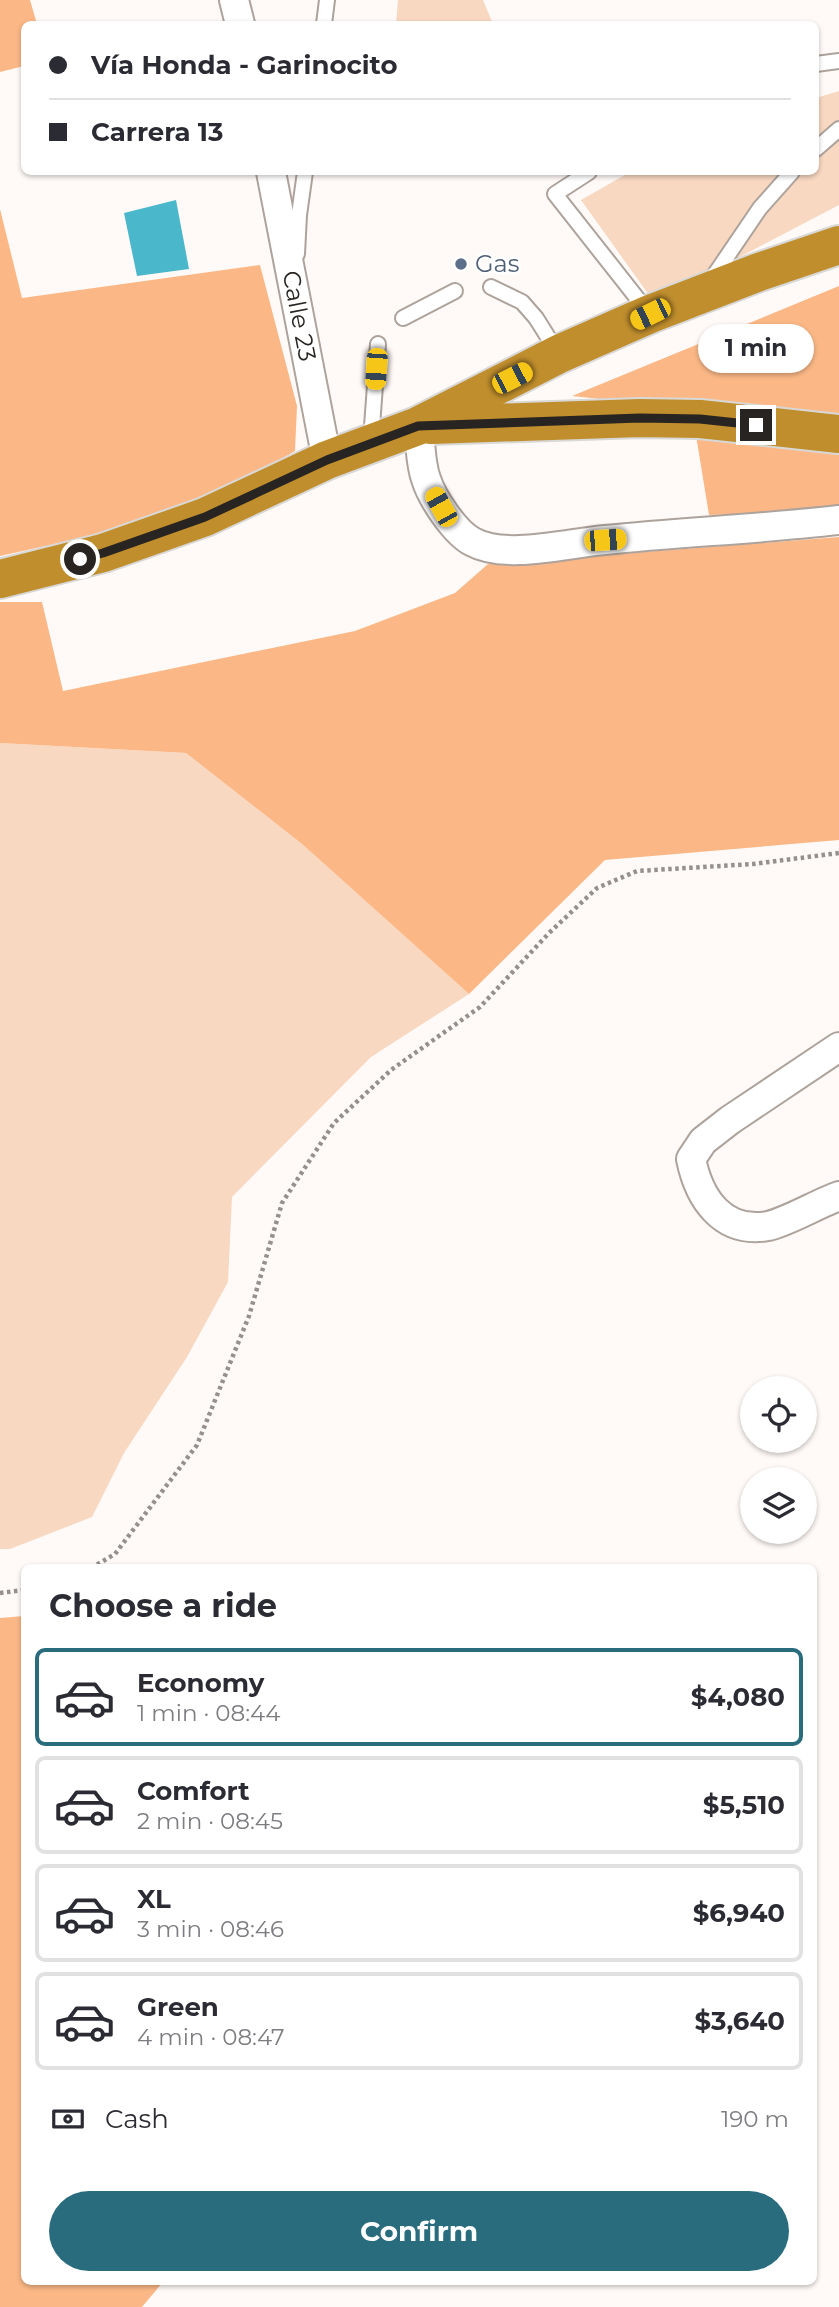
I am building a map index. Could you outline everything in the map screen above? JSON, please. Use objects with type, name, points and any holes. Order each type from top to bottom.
[{"type":"highway","points":[[758,272],[839,229]]},
{"type":"highway","points":[[0,579],[103,553],[205,517],[327,460],[418,426],[559,354],[650,314],[758,272],[839,245]]},
{"type":"highway","points":[[418,426],[640,418],[700,419],[839,434]]},
{"type":"street","points":[[234,0],[239,21]]},
{"type":"street","name":"Calle 23","points":[[272,175],[327,460]]},
{"type":"street","points":[[418,426],[426,478],[441,507],[455,528],[472,542],[491,549],[524,549],[839,520]]},
{"type":"street","points":[[839,1047],[730,1119],[703,1141],[691,1159],[695,1180],[714,1210],[735,1225],[768,1226],[839,1196]]},
{"type":"lane","points":[[324,21],[327,0]]},
{"type":"lane","points":[[819,64],[839,61]]},
{"type":"lane","points":[[819,146],[839,129]]},
{"type":"lane","points":[[295,292],[299,215],[305,175]]},
{"type":"lane","points":[[584,175],[555,194],[650,314]]},
{"type":"lane","points":[[701,295],[760,208],[789,175]]},
{"type":"lane","points":[[491,287],[522,302],[536,318],[559,354]]},
{"type":"lane","points":[[403,318],[455,291]]},
{"type":"lane","points":[[371,443],[378,344]]},
{"type":"path","points":[[98,1564],[115,1554],[197,1445],[249,1316],[282,1203],[334,1123],[391,1070],[480,1007],[549,933],[597,888],[637,872],[753,864],[839,853]]},
{"type":"path","points":[[0,1593],[21,1590]]},
{"type":"shaded area","points":[[0,0],[30,0],[36,21],[21,21],[21,67],[0,72]]},
{"type":"shaded area","points":[[398,0],[483,0],[492,21],[396,21]]},
{"type":"shaded area","points":[[839,91],[839,205],[654,302],[581,200],[625,175],[819,175],[819,97]]},
{"type":"shaded area","points":[[0,209],[22,298],[260,265],[297,406],[295,451],[235,486],[114,531],[0,556]]},
{"type":"shaded area","points":[[839,286],[839,425],[572,396]]},
{"type":"shaded area","points":[[695,429],[839,445],[839,510],[709,515]]},
{"type":"shaded area","points":[[839,537],[839,840],[605,860],[469,994],[302,844],[186,753],[0,743],[0,602],[42,602],[63,691],[355,631],[455,593],[488,564]]},
{"type":"shaded area","points":[[0,743],[186,753],[302,844],[469,994],[371,1057],[232,1197],[228,1282],[187,1357],[124,1453],[92,1517],[10,1549],[0,1549]]},
{"type":"shaded area","points":[[21,1616],[21,2285],[160,2285],[142,2307],[0,2307],[0,1618]]},
{"type":"water","points":[[176,200],[189,269],[137,276],[124,213]]},
{"type":"place","name":"Gas","points":[[461,264]]},
{"type":"route","points":[[80,559],[205,517],[327,460],[418,426],[640,418],[700,419],[756,425]]}]
